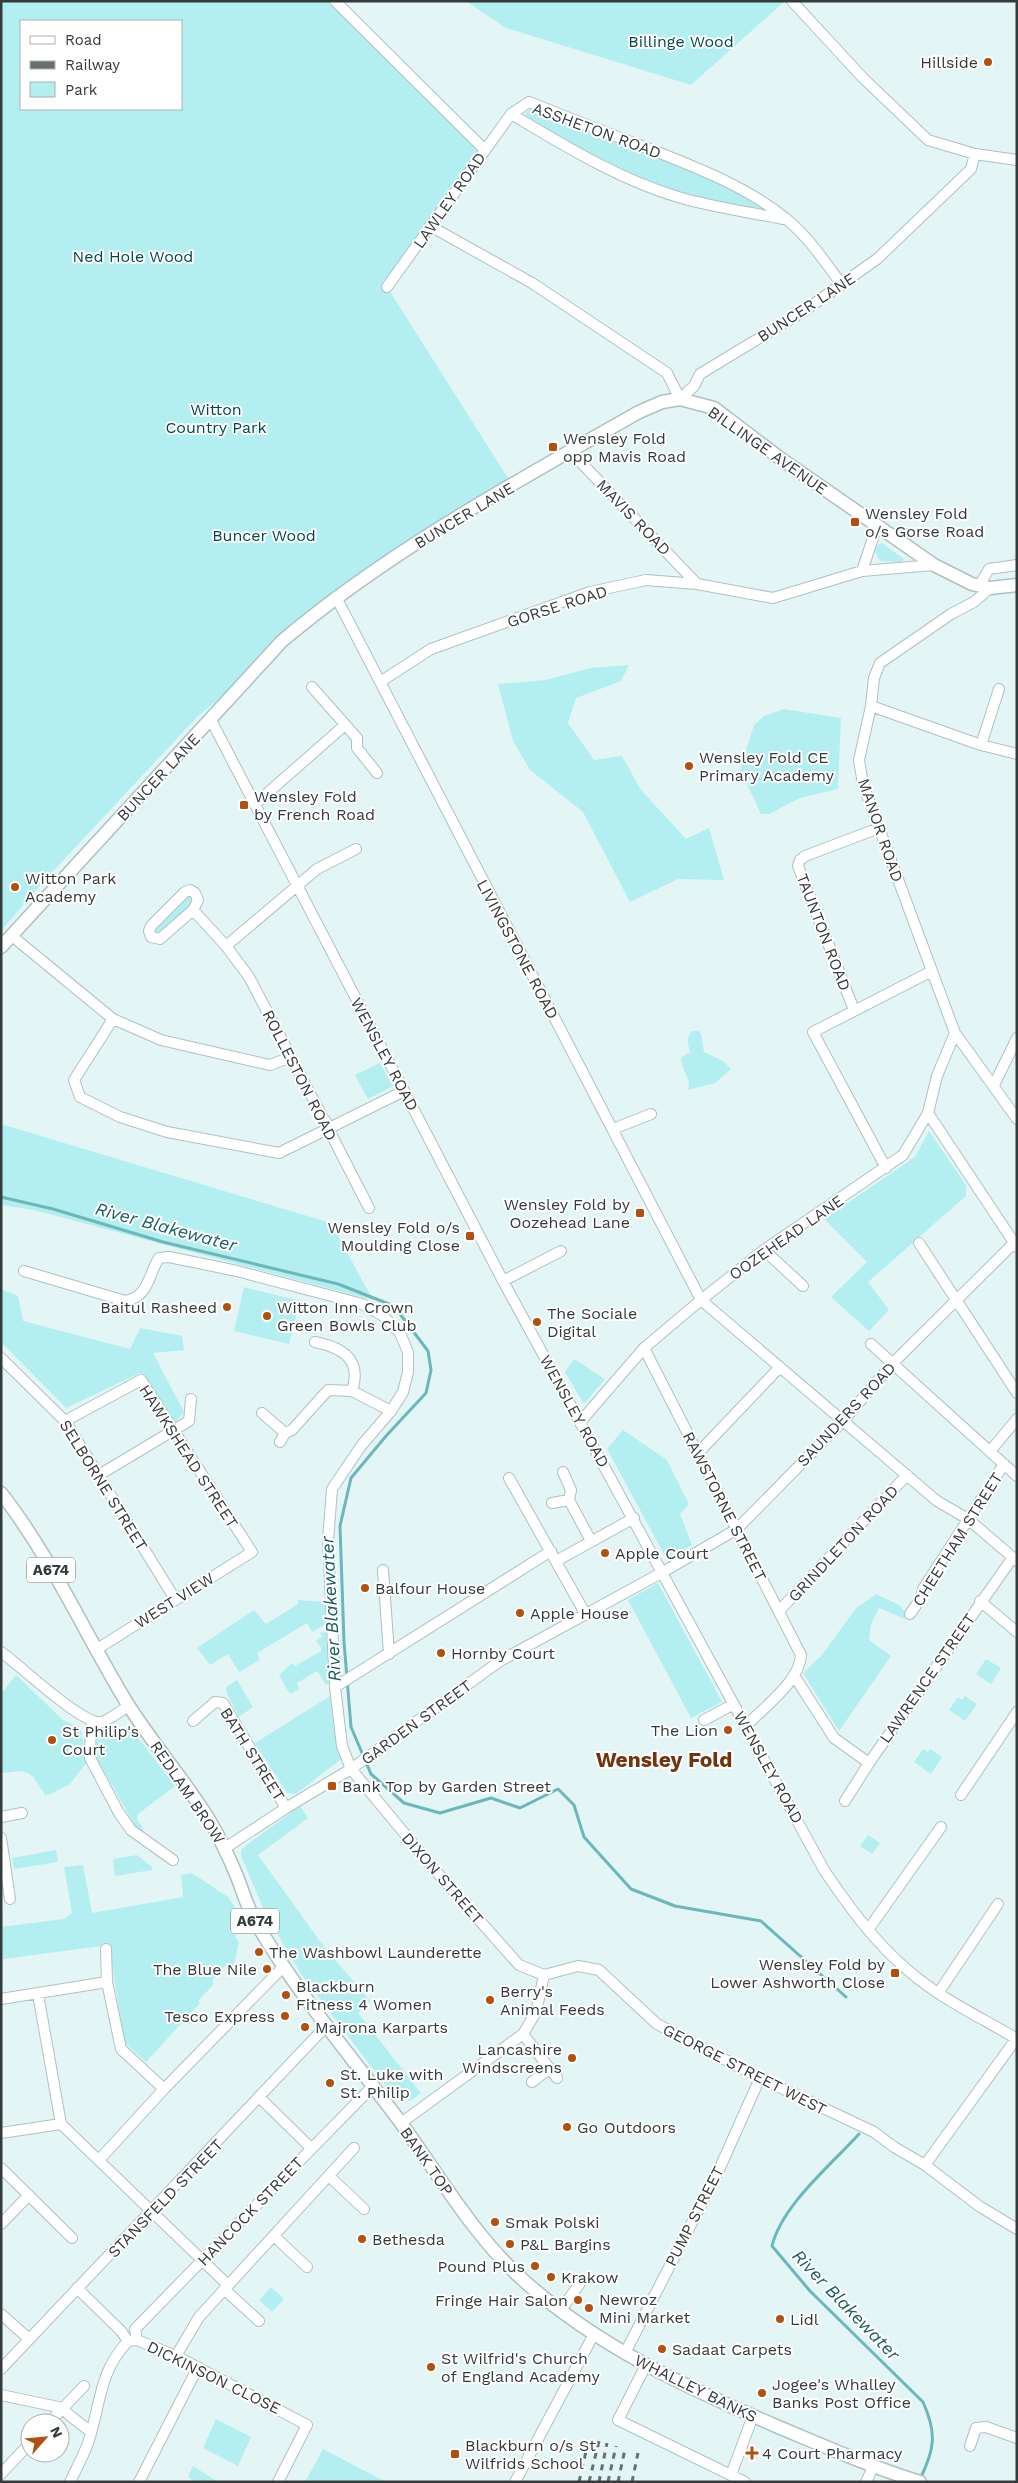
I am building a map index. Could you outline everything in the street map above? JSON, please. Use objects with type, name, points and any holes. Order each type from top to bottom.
[{"type":"main road","name":"BUNCER LANE","points":[[1,947],[282,641],[336,596],[427,536],[570,451],[639,412],[662,402],[680,399]]},
{"type":"main road","name":"BILLINGE AVENUE","points":[[680,399],[714,408],[781,459],[934,565],[985,587]]},
{"type":"main road","points":[[985,587],[1017,584]]},
{"type":"main road","name":"A674","points":[[1,1493],[40,1551],[97,1649]]},
{"type":"main road","name":"REDLAM BROW","points":[[97,1649],[129,1706],[206,1815],[226,1848],[256,1923],[284,1966]]},
{"type":"main road","name":"BANK TOP","points":[[284,1966],[401,2123],[456,2203],[497,2253],[520,2277],[594,2334]]},
{"type":"main road","name":"WHALLEY BANKS","points":[[594,2334],[646,2366],[753,2416],[873,2467],[917,2481]]},
{"type":"street","points":[[335,1],[484,149]]},
{"type":"street","points":[[792,1],[863,78],[928,140],[975,154],[1017,160]]},
{"type":"street","name":"ASSHETON ROAD","points":[[787,219],[679,198],[622,177],[571,151],[511,114],[529,102],[734,185],[762,200],[787,219],[817,252],[842,285]]},
{"type":"street","name":"LAWLEY ROAD","points":[[387,287],[484,149],[511,114]]},
{"type":"street","name":"BUNCER LANE","points":[[680,399],[694,386],[700,374],[804,312],[877,259],[972,169],[975,154]]},
{"type":"street","points":[[430,226],[532,283],[667,373],[680,399]]},
{"type":"street","name":"MAVIS ROAD","points":[[570,451],[697,584]]},
{"type":"street","points":[[862,571],[877,526]]},
{"type":"street","name":"GORSE ROAD","points":[[380,682],[431,649],[590,592],[646,580],[697,584],[773,598],[862,571],[934,565]]},
{"type":"street","name":"MANOR ROAD","points":[[1017,565],[989,568],[985,587],[974,602],[951,614],[880,664],[874,678],[871,703],[859,760],[863,784],[955,1033],[1017,1119]]},
{"type":"street","name":"LIVINGSTONE ROAD","points":[[336,596],[702,1300]]},
{"type":"street","points":[[312,687],[356,738],[357,748],[377,773]]},
{"type":"street","points":[[981,745],[1000,689]]},
{"type":"street","points":[[871,703],[981,745],[1017,754]]},
{"type":"street","name":"WENSLEY ROAD","points":[[211,720],[503,1281],[747,1725],[824,1870],[845,1902],[868,1930],[911,1973],[1016,2039]]},
{"type":"street","points":[[255,804],[345,725]]},
{"type":"street","name":"TAUNTON ROAD","points":[[854,1010],[798,866],[800,860],[805,856],[879,828]]},
{"type":"street","points":[[226,946],[317,868],[356,849]]},
{"type":"street","points":[[188,890],[195,893],[198,900],[193,910],[160,939],[154,938],[150,934],[151,926],[188,890]]},
{"type":"street","name":"ROLLESTON ROAD","points":[[193,910],[226,946],[249,977],[329,1126],[331,1134],[369,1208]]},
{"type":"street","points":[[12,936],[114,1019],[162,1040],[270,1064],[291,1057]]},
{"type":"street","points":[[886,1168],[813,1032],[932,971]]},
{"type":"street","points":[[114,1019],[74,1080],[80,1097],[120,1117],[167,1132],[266,1152],[286,1151],[323,1132],[329,1126],[337,1125],[404,1091]]},
{"type":"street","name":"OOZEHEAD LANE","points":[[581,1421],[644,1348],[702,1300],[764,1250],[903,1155],[928,1113],[937,1076],[955,1033]]},
{"type":"street","points":[[994,1085],[1017,1038]]},
{"type":"street","points":[[928,1113],[1016,1244]]},
{"type":"street","points":[[613,1129],[651,1114]]},
{"type":"street","points":[[919,1243],[1017,1393]]},
{"type":"street","name":"SAUNDERS ROAD","points":[[663,1572],[736,1529],[843,1421],[893,1363],[1016,1244]]},
{"type":"street","points":[[764,1250],[803,1286]]},
{"type":"street","points":[[503,1281],[561,1251]]},
{"type":"street","name":"DIXON STREET","points":[[24,1272],[125,1301],[135,1299],[146,1289],[151,1270],[159,1258],[169,1257],[237,1272],[362,1304],[382,1315],[400,1333],[408,1352],[408,1372],[403,1392],[391,1411],[361,1446],[332,1489],[328,1540],[342,1746],[351,1769],[434,1869],[519,1965],[544,1975]]},
{"type":"street","points":[[702,1300],[937,1501],[968,1519],[1015,1559]]},
{"type":"street","points":[[315,1342],[330,1346],[350,1358],[356,1369],[356,1379],[352,1391]]},
{"type":"street","points":[[871,1344],[991,1450],[1017,1476]]},
{"type":"street","name":"RAWSTORNE STREET","points":[[644,1348],[801,1655],[801,1666],[795,1677]]},
{"type":"street","name":"SELBORNE STREET","points":[[1,1358],[65,1421],[175,1599]]},
{"type":"street","points":[[698,1453],[780,1367]]},
{"type":"street","name":"HAWKSHEAD STREET","points":[[65,1421],[141,1380],[252,1552]]},
{"type":"street","points":[[262,1413],[283,1438],[328,1390],[352,1391],[391,1411]]},
{"type":"street","points":[[99,1475],[189,1421],[191,1399]]},
{"type":"street","points":[[991,1450],[1017,1419]]},
{"type":"street","name":"CHEETHAM STREET","points":[[910,1614],[923,1589],[1004,1464]]},
{"type":"street","points":[[563,1472],[571,1490],[569,1500],[591,1541]]},
{"type":"street","name":"GRINDLETON ROAD","points":[[779,1611],[907,1475]]},
{"type":"street","points":[[509,1478],[586,1615]]},
{"type":"street","points":[[552,1503],[569,1500]]},
{"type":"street","points":[[556,1561],[634,1518]]},
{"type":"street","points":[[339,1685],[551,1551]]},
{"type":"street","name":"WEST VIEW","points":[[97,1649],[252,1552]]},
{"type":"street","name":"LAWRENCE STREET","points":[[846,1801],[869,1762],[980,1601],[1015,1559]]},
{"type":"street","points":[[383,1570],[389,1654]]},
{"type":"street","name":"GARDEN STREET","points":[[226,1848],[286,1808],[351,1769],[500,1661],[663,1572]]},
{"type":"street","points":[[980,1601],[1017,1632]]},
{"type":"street","points":[[1,1652],[71,1709],[91,1720],[102,1722],[129,1706]]},
{"type":"street","points":[[747,1725],[795,1677],[834,1738],[869,1762]]},
{"type":"street","name":"BATH STREET","points":[[193,1721],[220,1701],[286,1808]]},
{"type":"street","points":[[704,1720],[734,1704]]},
{"type":"street","points":[[961,1795],[1017,1712]]},
{"type":"street","points":[[91,1720],[90,1758],[119,1813],[131,1830],[173,1860]]},
{"type":"street","points":[[1,1817],[22,1812]]},
{"type":"street","points":[[868,1930],[941,1827]]},
{"type":"street","points":[[1,1838],[3,1867],[10,1899]]},
{"type":"street","points":[[939,1992],[998,1904]]},
{"type":"street","points":[[106,1949],[107,1982],[121,2049],[164,2089]]},
{"type":"street","points":[[99,2160],[164,2089],[284,1966]]},
{"type":"street","name":"GEORGE STREET WEST","points":[[544,1975],[578,1966],[599,1970],[657,2024],[760,2078],[874,2132],[894,2147],[925,2165],[979,2206],[1017,2228]]},
{"type":"street","points":[[401,2123],[523,2034],[536,2012],[544,1975]]},
{"type":"street","points":[[1,1999],[107,1982]]},
{"type":"street","points":[[38,1994],[61,2124],[153,2211],[259,2321]]},
{"type":"street","name":"STANSFELD STREET","points":[[1,2369],[153,2211],[327,2025]]},
{"type":"street","points":[[523,2034],[557,2078]]},
{"type":"street","points":[[925,2165],[1016,2039]]},
{"type":"street","points":[[532,2082],[550,2068]]},
{"type":"street","name":"PUMP STREET","points":[[625,2353],[718,2172],[760,2078]]},
{"type":"street","name":"HANCOCK STREET","points":[[132,2340],[135,2329],[373,2086]]},
{"type":"street","points":[[260,2098],[311,2148]]},
{"type":"street","points":[[1,2133],[61,2124]]},
{"type":"street","points":[[176,2356],[199,2317],[354,2148]]},
{"type":"street","points":[[1,2168],[72,2238]]},
{"type":"street","points":[[329,2176],[364,2209]]},
{"type":"street","points":[[1,2224],[29,2195]]},
{"type":"street","points":[[274,2236],[307,2267]]},
{"type":"street","points":[[561,2310],[580,2283]]},
{"type":"street","name":"DICKINSON CLOSE","points":[[77,2288],[132,2340],[176,2356],[307,2424],[278,2482]]},
{"type":"street","points":[[1,2314],[29,2339]]},
{"type":"street","points":[[515,2482],[594,2334]]},
{"type":"street","points":[[70,2482],[88,2444],[106,2372],[114,2356],[132,2340]]},
{"type":"street","points":[[646,2366],[618,2420],[738,2479],[753,2416]]},
{"type":"street","points":[[139,2482],[198,2367]]},
{"type":"street","points":[[58,2413],[84,2386]]},
{"type":"street","points":[[1,2395],[63,2408],[70,2416],[91,2432]]},
{"type":"street","points":[[970,2446],[976,2428],[986,2427],[1017,2438]]},
{"type":"street","points":[[1,2474],[20,2454]]},
{"type":"street","points":[[866,2482],[873,2467]]},
{"type":"green space","name":"Witton Country Park","points":[[1,1],[335,1],[484,149],[387,287],[513,486],[427,536],[264,661],[197,717],[43,882],[1,931]]},
{"type":"green space","name":"Billinge Wood","points":[[466,1],[785,1],[691,85],[506,28]]},
{"type":"green space","points":[[530,109],[635,148],[729,187],[768,210],[767,213],[671,190],[610,165],[529,120],[525,114]]},
{"type":"green space","points":[[882,543],[904,559],[902,562],[880,561],[875,552],[878,545]]},
{"type":"green space","points":[[629,665],[621,681],[576,698],[568,723],[594,760],[622,756],[641,790],[686,839],[709,828],[724,880],[678,879],[630,902],[583,812],[530,770],[513,741],[498,684],[545,680],[591,668]]},
{"type":"green space","points":[[784,709],[841,718],[838,789],[800,798],[769,814],[761,814],[740,769],[754,725],[764,716]]},
{"type":"green space","points":[[187,893],[192,893],[194,903],[163,934],[157,935],[154,932],[155,927]]},
{"type":"green space","points":[[693,1031],[698,1031],[701,1034],[704,1052],[723,1061],[731,1069],[715,1083],[688,1090],[689,1082],[681,1058],[690,1052],[688,1038]]},
{"type":"green space","points":[[380,1063],[393,1086],[368,1099],[355,1075]]},
{"type":"green space","points":[[1,1124],[331,1223],[373,1300],[34,1210],[1,1205]]},
{"type":"green space","points":[[929,1131],[966,1185],[966,1196],[868,1282],[889,1310],[869,1331],[831,1297],[867,1262],[824,1219],[915,1157]]},
{"type":"green space","name":"Witton Inn Crown Green Bowls Club","points":[[244,1287],[300,1301],[289,1344],[234,1331]]},
{"type":"green space","points":[[1,1289],[18,1296],[23,1321],[130,1349],[140,1328],[182,1336],[184,1350],[153,1353],[184,1412],[175,1423],[140,1373],[66,1408],[1,1342]]},
{"type":"green space","points":[[574,1359],[605,1379],[584,1404],[565,1372]]},
{"type":"green space","points":[[623,1430],[667,1460],[689,1504],[680,1514],[692,1545],[674,1556],[665,1556],[607,1449]]},
{"type":"green space","points":[[658,1583],[722,1702],[691,1718],[628,1600]]},
{"type":"green space","points":[[876,1594],[899,1605],[906,1613],[905,1619],[879,1608],[871,1624],[869,1640],[891,1656],[839,1731],[803,1673],[822,1655],[856,1608]]},
{"type":"green space","points":[[298,1600],[325,1602],[326,1624],[312,1632],[307,1623],[257,1653],[260,1660],[239,1672],[228,1654],[210,1665],[197,1648],[254,1610],[266,1624],[298,1604]]},
{"type":"green space","points":[[327,1630],[330,1683],[326,1685],[317,1671],[297,1683],[299,1689],[290,1694],[279,1675],[292,1663],[295,1666],[321,1651],[316,1641],[322,1637],[320,1633]]},
{"type":"green space","points":[[986,1659],[1001,1668],[991,1684],[976,1674]]},
{"type":"green space","points":[[16,1675],[62,1719],[81,1729],[86,1763],[70,1784],[46,1796],[29,1774],[19,1771],[1,1773],[1,1694]]},
{"type":"green space","points":[[237,1680],[253,1707],[239,1717],[227,1694],[226,1687]]},
{"type":"green space","points":[[330,1696],[335,1738],[341,1759],[296,1794],[287,1793],[255,1743]]},
{"type":"green space","points":[[965,1696],[977,1704],[965,1721],[949,1710],[958,1697],[962,1700]]},
{"type":"green space","points":[[125,1729],[136,1735],[175,1786],[138,1814],[137,1819],[144,1830],[142,1833],[135,1826],[95,1755],[97,1739],[102,1735]]},
{"type":"green space","points":[[923,1749],[928,1752],[930,1749],[942,1757],[931,1774],[914,1762]]},
{"type":"green space","points":[[300,1806],[308,1818],[258,1855],[322,1944],[370,2001],[358,2013],[421,2093],[410,2101],[395,2098],[301,1974],[266,1915],[241,1856],[241,1850],[245,1846]]},
{"type":"green space","points":[[868,1835],[880,1843],[872,1854],[860,1846]]},
{"type":"green space","points":[[56,1850],[58,1862],[14,1869],[12,1858]]},
{"type":"green space","points":[[137,1855],[152,1867],[152,1870],[115,1876],[113,1859]]},
{"type":"green space","points":[[83,1865],[92,1913],[183,1897],[181,1875],[192,1873],[228,1897],[244,1921],[235,1937],[239,1942],[233,1969],[226,1965],[213,1979],[213,1985],[198,2001],[200,2003],[146,2062],[124,2042],[109,1945],[3,1959],[1,1927],[64,1919],[72,1913],[64,1867]]},
{"type":"green space","points":[[271,2287],[284,2299],[272,2312],[259,2300]]},
{"type":"green space","points":[[216,2419],[251,2437],[238,2466],[203,2448]]},
{"type":"green space","points":[[323,2449],[386,2482],[305,2482]]},
{"type":"green space","points":[[193,2466],[218,2482],[195,2482],[188,2477]]},
{"type":"waterway","name":"River Blakewater","points":[[1,1197],[53,1209],[163,1242],[338,1284],[394,1306],[428,1351],[431,1370],[426,1393],[386,1436],[351,1478],[340,1526],[344,1642],[351,1727],[371,1774],[404,1803],[440,1813],[491,1798],[520,1808],[558,1789],[574,1805],[584,1837],[631,1889],[675,1906],[761,1921],[846,1997]]},
{"type":"waterway","name":"River Blakewater","points":[[859,2134],[797,2201],[777,2231],[772,2246],[810,2291],[923,2402],[931,2423],[932,2441],[929,2459],[920,2479]]},
{"type":"railway","points":[[579,2482],[589,2438]]},
{"type":"railway","points":[[589,2482],[599,2441]]},
{"type":"railway","points":[[599,2482],[607,2443]]},
{"type":"railway","points":[[608,2482],[616,2446]]},
{"type":"railway","points":[[618,2482],[625,2449]]},
{"type":"railway","points":[[632,2482],[638,2453]]},
{"type":"place","name":"Hillside","points":[[988,62]]},
{"type":"place","name":"Wensley Fold opp Mavis Road","points":[[553,447]]},
{"type":"place","name":"Wensley Fold o/s Gorse Road","points":[[855,522]]},
{"type":"place","name":"Wensley Fold CE Primary Academy","points":[[689,766]]},
{"type":"place","name":"Wensley Fold by French Road","points":[[244,805]]},
{"type":"place","name":"Witton Park Academy","points":[[15,887]]},
{"type":"place","name":"Wensley Fold by Oozehead Lane","points":[[640,1213]]},
{"type":"place","name":"Wensley Fold o/s Moulding Close","points":[[470,1236]]},
{"type":"place","name":"Baitul Rasheed","points":[[227,1307]]},
{"type":"place","name":"Witton Inn Crown Green Bowls Club","points":[[267,1316]]},
{"type":"place","name":"The Sociale Digital","points":[[537,1322]]},
{"type":"place","name":"Apple Court","points":[[605,1553]]},
{"type":"place","name":"Balfour House","points":[[365,1588]]},
{"type":"place","name":"Apple House","points":[[520,1613]]},
{"type":"place","name":"Hornby Court","points":[[441,1653]]},
{"type":"place","name":"The Lion","points":[[728,1730]]},
{"type":"place","name":"St Philip's Court","points":[[52,1740]]},
{"type":"place","name":"Bank Top by Garden Street","points":[[332,1786]]},
{"type":"place","name":"The Washbowl Launderette","points":[[259,1952]]},
{"type":"place","name":"The Blue Nile","points":[[267,1969]]},
{"type":"place","name":"Wensley Fold by Lower Ashworth Close","points":[[895,1973]]},
{"type":"place","name":"Blackburn Fitness 4 Women","points":[[286,1995]]},
{"type":"place","name":"Berry's Animal Feeds","points":[[490,2000]]},
{"type":"place","name":"Tesco Express","points":[[285,2016]]},
{"type":"place","name":"Majrona Karparts","points":[[305,2027]]},
{"type":"place","name":"Lancashire Windscreens","points":[[572,2058]]},
{"type":"place","name":"St. Luke with St. Philip","points":[[330,2083]]},
{"type":"place","name":"Go Outdoors","points":[[567,2127]]},
{"type":"place","name":"Smak Polski","points":[[495,2222]]},
{"type":"place","name":"Bethesda","points":[[362,2239]]},
{"type":"place","name":"P&L Bargins","points":[[510,2244]]},
{"type":"place","name":"Pound Plus","points":[[535,2266]]},
{"type":"place","name":"Krakow","points":[[551,2277]]},
{"type":"place","name":"Fringe Hair Salon","points":[[578,2300]]},
{"type":"place","name":"Newroz Mini Market","points":[[589,2308]]},
{"type":"place","name":"Lidl","points":[[780,2319]]},
{"type":"place","name":"Sadaat Carpets","points":[[662,2349]]},
{"type":"place","name":"St Wilfrid's Church of England Academy","points":[[431,2367]]},
{"type":"place","name":"Jogee's Whalley Banks Post Office","points":[[762,2393]]},
{"type":"place","name":"4 Court Pharmacy","points":[[752,2453]]},
{"type":"place","name":"Blackburn o/s St Wilfrids School","points":[[455,2454]]},
{"type":"district","name":"Wensley Fold","points":[[664,1760]]},
{"type":"park label","name":"Ned Hole Wood","points":[[133,256]]},
{"type":"park label","name":"Buncer Wood","points":[[264,535]]}]
